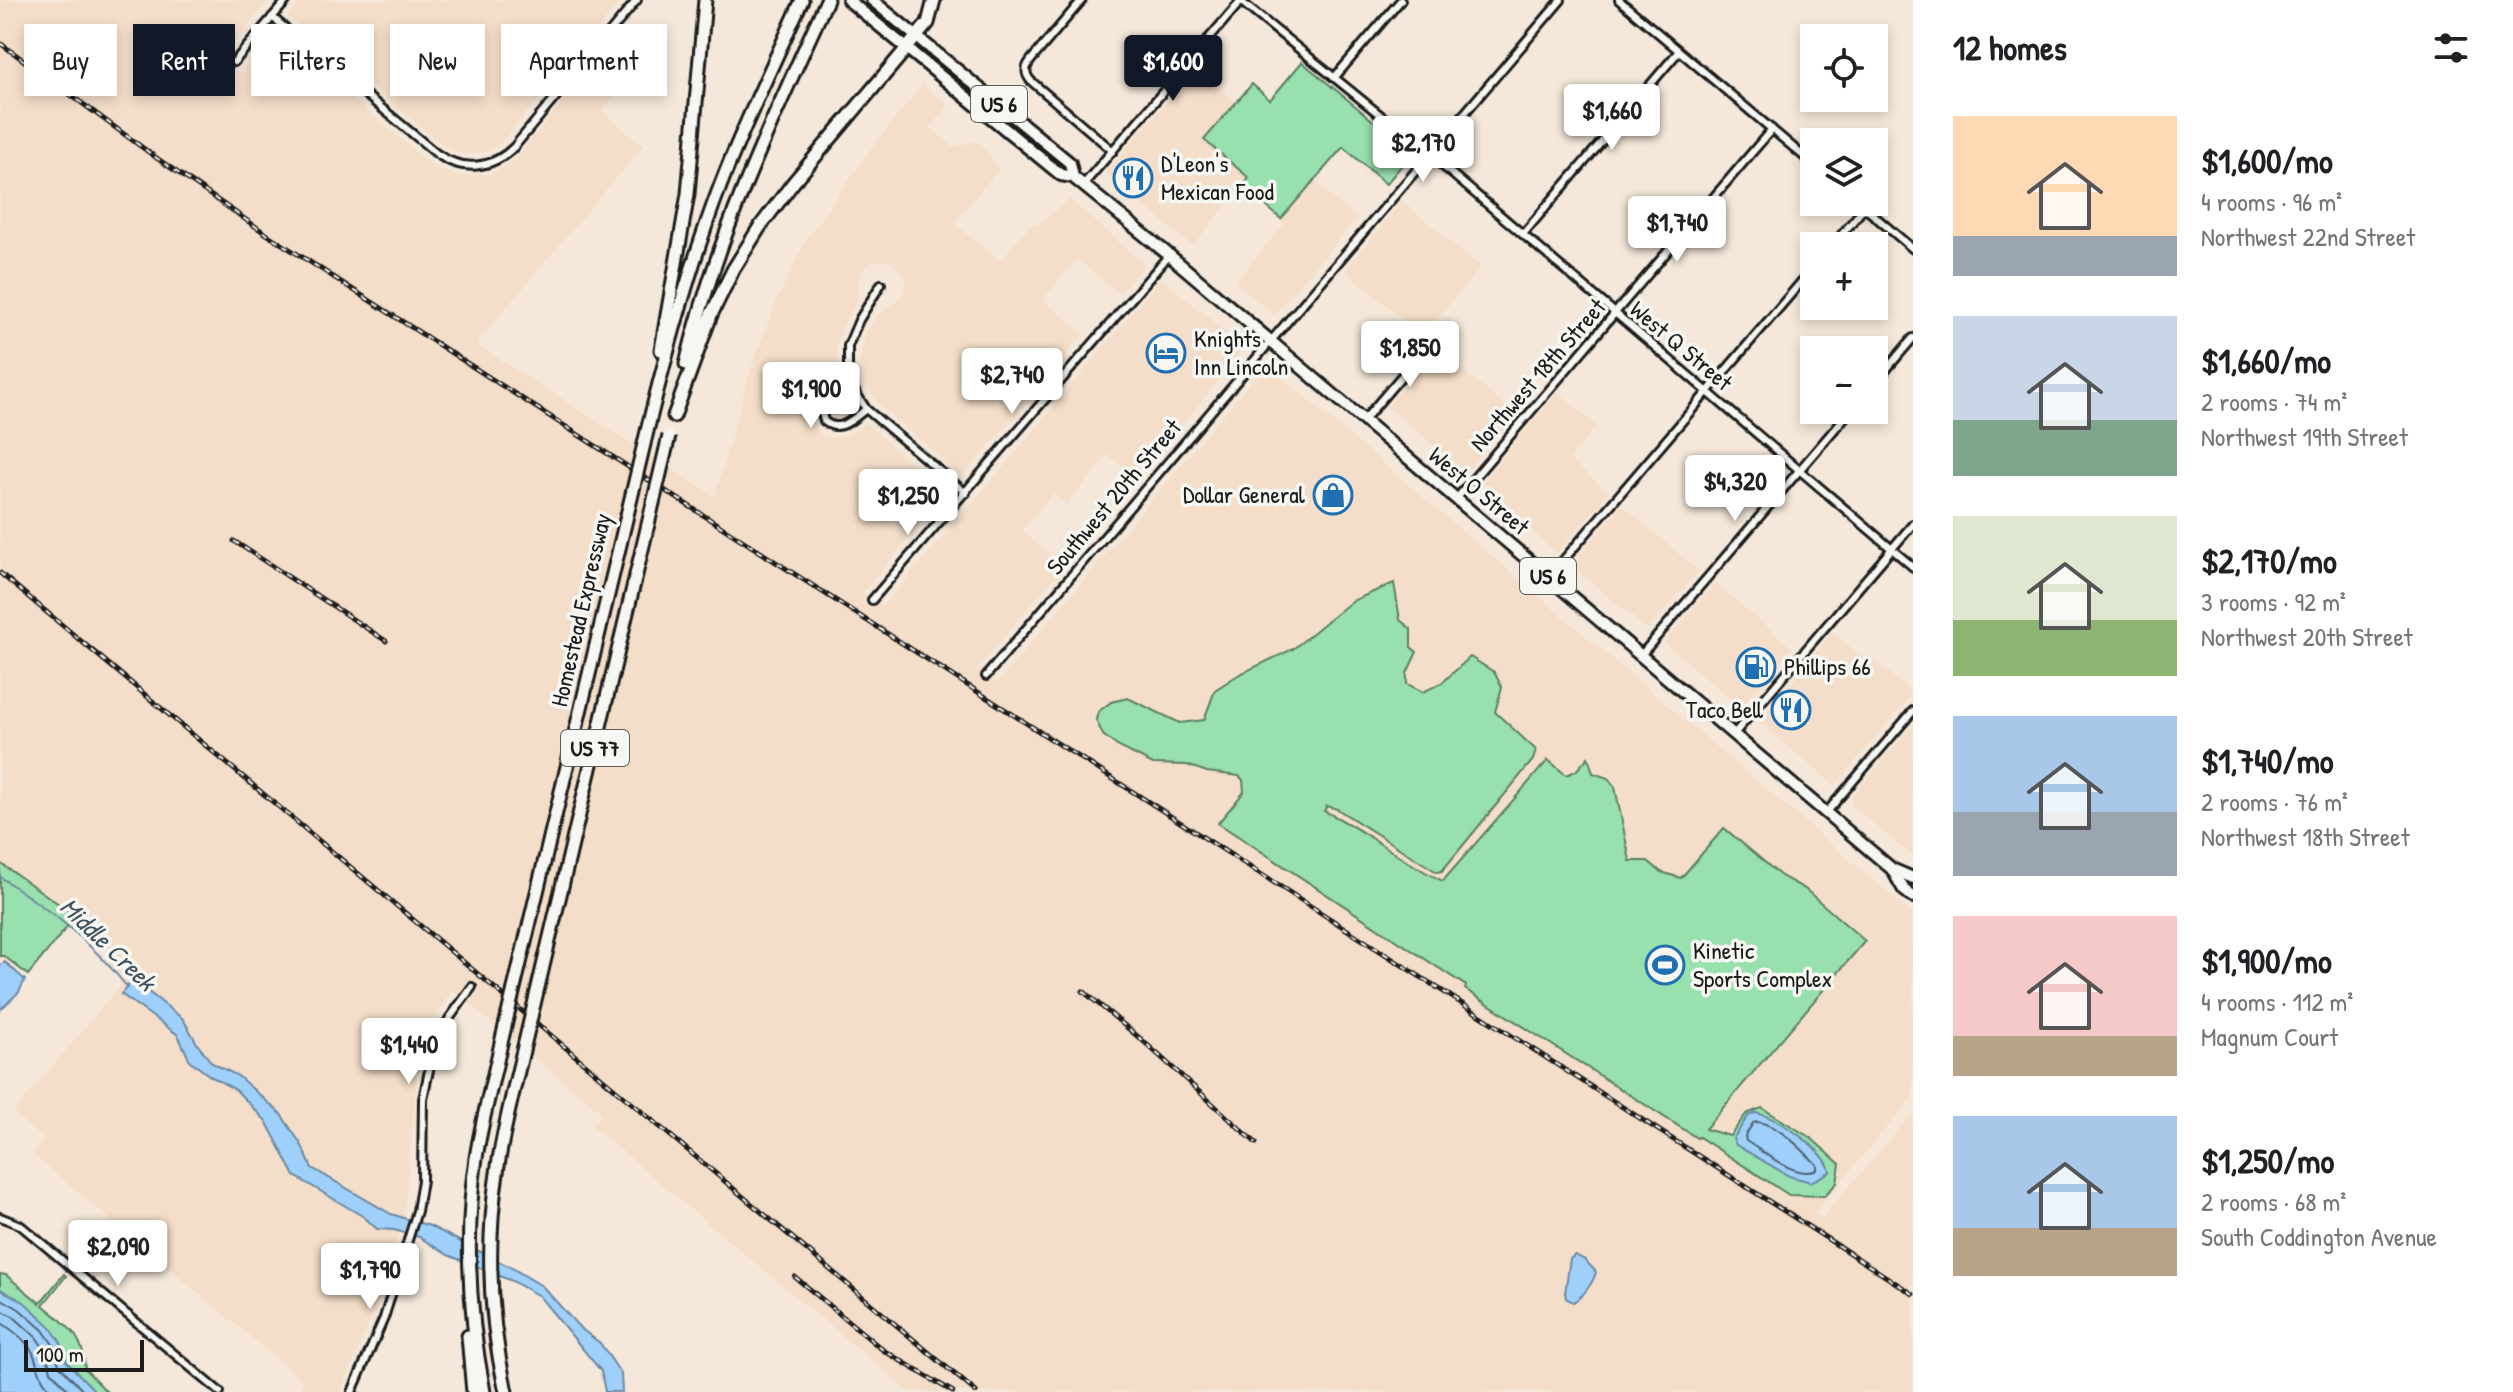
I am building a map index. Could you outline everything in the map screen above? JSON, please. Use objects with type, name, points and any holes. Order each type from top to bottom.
[{"type":"highway","points":[[657,390],[688,194],[705,0]]},
{"type":"highway","name":"Homestead Expressway","points":[[484,1392],[471,1307],[469,1229],[476,1156],[501,1043],[657,390],[685,286],[721,181],[802,0]]},
{"type":"highway","points":[[674,416],[711,315],[733,270],[759,228],[928,23],[934,0]]},
{"type":"highway","name":"Homestead Expressway","points":[[500,1364],[491,1260],[499,1158],[669,436],[700,315],[733,213],[826,3]]},
{"type":"highway","points":[[471,1307],[467,1341],[473,1392]]},
{"type":"highway","points":[[500,1364],[514,1392]]},
{"type":"highway","name":"US 77","points":[[500,1364],[506,1392]]},
{"type":"main road","name":"West O Street","points":[[848,0],[1061,175],[1073,177],[1169,255],[1892,869],[1913,878]]},
{"type":"main road","name":"West O Street","points":[[872,0],[1070,163],[1073,177]]},
{"type":"main road","name":"West O Street","points":[[1892,869],[1904,890],[1913,897]]},
{"type":"street","points":[[235,61],[287,0]]},
{"type":"street","points":[[272,17],[437,154],[455,164],[473,166],[494,162],[514,147],[637,0]]},
{"type":"street","points":[[1082,0],[1032,59],[1026,67],[1026,74],[1113,151]]},
{"type":"street","points":[[1334,78],[1401,0]]},
{"type":"street","name":"Southwest 20th Street","points":[[986,676],[1561,0]]},
{"type":"street","points":[[1619,0],[1800,153]]},
{"type":"street","points":[[1083,185],[1240,1]]},
{"type":"street","name":"West Q Street","points":[[1240,1],[1428,154],[1913,567]]},
{"type":"street","points":[[1523,234],[1679,51]]},
{"type":"street","name":"Northwest 18th Street","points":[[1457,498],[1772,129]]},
{"type":"street","points":[[1844,232],[1857,216]]},
{"type":"street","points":[[1874,216],[1913,249]]},
{"type":"street","points":[[872,600],[1169,255]]},
{"type":"street","points":[[1549,577],[1800,283]]},
{"type":"street","points":[[881,284],[859,320],[848,346],[848,368],[854,390],[866,409],[966,493]]},
{"type":"street","points":[[1888,367],[1913,338]]},
{"type":"street","points":[[1364,420],[1433,339]]},
{"type":"street","points":[[854,390],[825,409],[822,413],[824,421],[832,427],[840,426],[866,409]]},
{"type":"street","points":[[1641,655],[1839,424]]},
{"type":"street","points":[[1734,734],[1913,524]]},
{"type":"street","points":[[1826,813],[1913,711]]},
{"type":"street","points":[[352,1392],[384,1318],[417,1211],[422,1180],[421,1119],[426,1078],[439,1038],[472,987]]},
{"type":"street","points":[[0,1217],[20,1225],[147,1335],[220,1392]]},
{"type":"shaded area","points":[[0,0],[269,0],[235,42],[235,24],[133,24],[133,96],[235,96],[235,71],[239,74],[251,60],[251,96],[349,96],[433,166],[458,176],[489,174],[513,161],[568,96],[615,96],[602,111],[643,146],[476,344],[715,496],[750,371],[778,297],[807,238],[872,147],[922,85],[949,105],[930,127],[953,147],[975,141],[986,150],[999,169],[954,223],[1000,261],[1032,223],[1036,226],[1069,199],[1145,264],[1119,294],[1077,259],[1043,299],[1084,334],[963,477],[881,407],[867,388],[859,361],[865,333],[876,317],[902,297],[906,282],[900,270],[889,261],[873,261],[862,271],[858,299],[843,326],[837,345],[838,385],[817,400],[812,410],[812,422],[823,436],[834,438],[850,434],[865,423],[947,494],[862,593],[883,606],[1161,278],[1245,348],[1138,479],[1108,455],[1067,505],[1053,494],[1022,530],[1064,566],[976,670],[997,683],[1266,364],[1913,914],[1913,1097],[1814,1213],[1822,1218],[1913,1113],[1913,1392],[909,1392],[592,1126],[602,1113],[452,990],[420,1045],[404,1215],[381,1294],[341,1392],[299,1392],[303,1381],[32,1154],[44,1139],[13,1113],[126,979],[106,962],[110,957],[83,921],[0,863]],"holes":[[[1724,828],[1781,876],[1805,889],[1697,1138],[1466,988],[1620,858],[1681,878]]]},
{"type":"shaded area","points":[[302,0],[622,0],[602,24],[501,24],[501,96],[541,96],[502,142],[489,151],[472,154],[455,152],[441,144],[374,88],[374,24],[296,24],[288,17]]},
{"type":"shaded area","points":[[1195,69],[1236,102],[1204,140],[1249,179],[1192,246],[1105,173]]},
{"type":"shaded area","points":[[1314,181],[1357,218],[1274,315],[1235,282],[1285,223],[1281,219]]},
{"type":"shaded area","points":[[1402,201],[1481,267],[1422,336],[1345,270]]},
{"type":"shaded area","points":[[1437,348],[1515,414],[1465,473],[1387,406]]},
{"type":"shaded area","points":[[1558,392],[1597,426],[1569,459],[1609,493],[1557,553],[1479,485]]},
{"type":"shaded area","points":[[1622,505],[1699,571],[1648,630],[1571,565]]},
{"type":"shaded area","points":[[1715,583],[1792,648],[1741,708],[1664,643]]},
{"type":"shaded area","points":[[1833,632],[1871,665],[1875,661],[1913,693],[1835,786],[1759,722]]},
{"type":"shaded area","points":[[1913,725],[1913,857],[1850,804],[1852,796]]},
{"type":"green space","points":[[920,46],[1025,133],[1011,127],[968,87],[918,49]]},
{"type":"green space","points":[[1302,62],[1412,153],[1386,184],[1343,147],[1281,219],[1243,186],[1249,178],[1204,140],[1252,84],[1270,100]]},
{"type":"green space","points":[[1394,583],[1400,620],[1411,629],[1411,647],[1417,652],[1407,673],[1407,684],[1423,692],[1442,683],[1470,657],[1494,672],[1502,687],[1495,712],[1536,750],[1533,760],[1442,871],[1437,872],[1337,809],[1327,806],[1324,811],[1443,881],[1548,760],[1566,775],[1576,771],[1588,757],[1593,773],[1608,778],[1615,787],[1630,861],[1648,861],[1661,872],[1681,878],[1724,828],[1781,876],[1805,889],[1865,941],[1705,1129],[1730,1136],[1746,1114],[1762,1108],[1811,1138],[1840,1164],[1837,1183],[1824,1196],[1789,1195],[1465,989],[1466,986],[1218,823],[1244,792],[1243,780],[1239,776],[1207,772],[1187,765],[1153,764],[1117,746],[1103,735],[1096,720],[1098,712],[1111,702],[1128,698],[1180,723],[1204,720],[1215,690],[1238,675],[1293,649],[1352,601]]},
{"type":"green space","points":[[0,863],[76,916],[28,975],[0,956]]},
{"type":"green space","points":[[0,1274],[6,1275],[40,1303],[64,1274],[66,1276],[43,1305],[73,1332],[81,1347],[85,1369],[107,1392],[0,1392]]},
{"type":"water","points":[[5,962],[25,980],[19,992],[0,1010],[0,965]]},
{"type":"water","points":[[133,980],[183,1019],[212,1063],[238,1076],[280,1113],[301,1144],[312,1168],[391,1214],[430,1226],[542,1286],[580,1328],[600,1343],[621,1374],[622,1392],[605,1392],[601,1371],[539,1296],[512,1281],[448,1255],[419,1237],[377,1229],[364,1217],[295,1176],[266,1121],[236,1090],[190,1061],[178,1035],[121,994]]},
{"type":"water","points":[[1755,1113],[1775,1120],[1799,1135],[1820,1154],[1830,1172],[1811,1182],[1789,1176],[1736,1145],[1733,1139],[1748,1116]]},
{"type":"water","points":[[1575,1255],[1585,1260],[1596,1272],[1587,1289],[1573,1302],[1566,1298],[1565,1293],[1570,1259]]},
{"type":"water","points":[[0,1289],[24,1302],[49,1325],[61,1343],[66,1361],[96,1392],[0,1392]]},
{"type":"waterway","name":"Middle Creek","points":[[0,877],[69,927],[128,988]]},
{"type":"railway","points":[[0,43],[265,233],[1913,1294]]},
{"type":"railway","points":[[234,541],[386,641]]},
{"type":"railway","points":[[0,573],[976,1392]]},
{"type":"railway","points":[[1083,991],[1256,1143]]},
{"type":"railway","points":[[795,1277],[883,1350],[953,1392]]},
{"type":"place","name":"D'Leon's Mexican Food","points":[[1133,178]]},
{"type":"place","name":"Knights Inn Lincoln","points":[[1166,353]]},
{"type":"place","name":"Dollar General","points":[[1333,495]]},
{"type":"place","name":"Phillips 66","points":[[1756,667]]},
{"type":"place","name":"Taco Bell","points":[[1791,710]]},
{"type":"place","name":"Kinetic Sports Complex","points":[[1665,965]]}]
